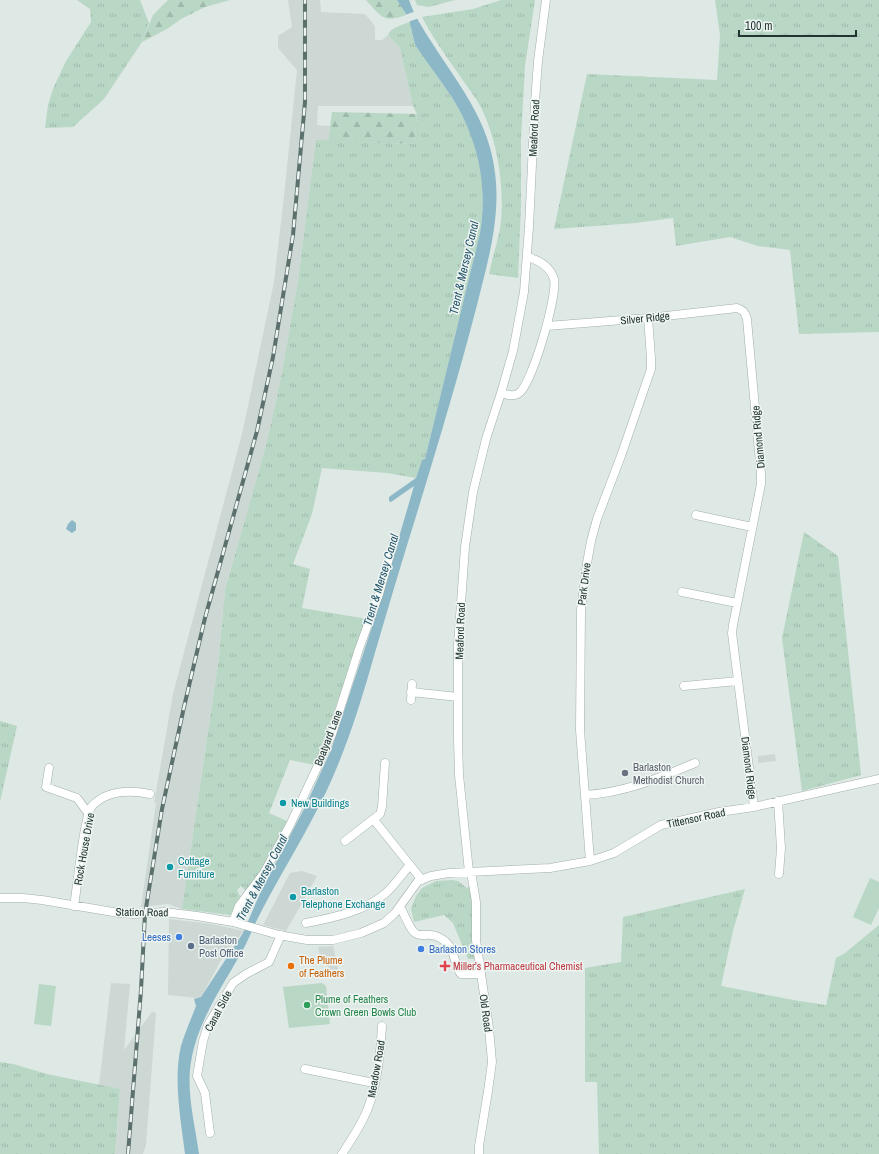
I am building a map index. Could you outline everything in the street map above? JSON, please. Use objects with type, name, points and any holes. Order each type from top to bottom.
[{"type":"street","name":"Meaford Road","points":[[470,872],[459,775],[458,698],[460,605],[465,547],[473,492],[484,446],[513,351],[525,285],[538,61],[546,0]]},
{"type":"street","points":[[501,393],[512,395],[518,394],[522,390],[531,372],[547,326],[555,288],[554,280],[550,272],[540,261],[527,257]]},
{"type":"street","name":"Silver Ridge","points":[[547,326],[648,318],[737,308],[743,310]]},
{"type":"street","name":"Diamond Ridge","points":[[743,310],[747,319],[761,474],[760,491],[732,625],[732,633],[754,807]]},
{"type":"street","name":"Park Drive","points":[[590,861],[580,723],[581,610],[587,563],[597,519],[651,369],[648,318]]},
{"type":"street","points":[[696,515],[752,527]]},
{"type":"street","name":"Boatyard Lane","points":[[233,922],[239,906],[254,884],[264,873],[290,825],[332,734],[359,649],[379,594],[394,540]]},
{"type":"street","points":[[745,564],[754,566]]},
{"type":"street","points":[[682,592],[737,603]]},
{"type":"street","points":[[684,686],[738,681]]},
{"type":"street","points":[[412,692],[458,698]]},
{"type":"street","points":[[345,841],[380,814],[382,808],[385,763]]},
{"type":"street","points":[[585,796],[606,794],[645,783],[695,763]]},
{"type":"street","points":[[49,768],[46,787],[67,793],[77,798],[88,813]]},
{"type":"street","name":"Tittensor Road","points":[[470,872],[550,868],[590,861],[614,853],[661,825],[719,812],[754,807],[859,782],[879,779]]},
{"type":"street","name":"Rock House Drive","points":[[74,906],[88,813],[92,806],[105,797],[126,791],[150,794]]},
{"type":"street","points":[[778,801],[781,848],[779,874]]},
{"type":"street","points":[[374,820],[422,880]]},
{"type":"street","points":[[306,923],[345,915],[379,898],[392,887],[410,865]]},
{"type":"street","points":[[281,935],[315,941],[347,938],[379,926],[388,920],[400,907],[414,886],[422,880],[439,874],[470,872]]},
{"type":"street","name":"Old Road","points":[[470,872],[475,890],[476,940],[489,1028],[492,1062],[479,1154]]},
{"type":"street","name":"Station Road","points":[[0,898],[42,900],[119,913],[178,913],[233,922],[281,935]]},
{"type":"street","points":[[400,907],[411,930],[422,935],[434,935],[448,944],[454,954],[459,972],[461,974],[480,974]]},
{"type":"street","name":"Canal Side","points":[[210,1133],[205,1093],[197,1076],[208,1025],[233,983],[246,974],[269,962],[281,935]]},
{"type":"street","name":"Meadow Road","points":[[342,1154],[355,1134],[368,1109],[374,1083],[382,1026]]},
{"type":"street","points":[[305,1069],[374,1083]]},
{"type":"shaded area","points":[[288,0],[320,0],[321,12],[365,14],[375,26],[375,40],[382,40],[388,35],[400,48],[413,106],[318,106],[317,125],[330,126],[328,141],[316,141],[298,281],[282,372],[268,438],[225,590],[219,657],[182,909],[168,904],[141,907],[156,803],[154,803],[173,694],[242,434],[274,282],[297,70],[278,48],[278,36],[292,27]]},
{"type":"shaded area","points":[[775,754],[776,761],[758,763],[758,756]]},
{"type":"shaded area","points":[[302,871],[317,876],[286,931],[263,925],[290,873]]},
{"type":"shaded area","points":[[169,919],[211,924],[244,931],[230,947],[220,962],[201,997],[197,998],[168,995]]},
{"type":"shaded area","points":[[333,946],[340,977],[338,978],[321,959],[318,947]]},
{"type":"shaded area","points":[[111,983],[130,984],[124,1050],[152,1012],[156,1013],[146,1145],[143,1154],[115,1154],[120,1090],[99,1085]]},
{"type":"green space","points":[[77,0],[140,0],[149,23],[142,42],[104,99],[73,127],[45,128],[48,105],[53,89],[66,61],[91,22],[90,9]]},
{"type":"green space","points":[[168,0],[230,0],[205,7],[142,42],[153,15]]},
{"type":"green space","points":[[366,0],[397,0],[407,15],[388,19],[380,15]]},
{"type":"green space","points":[[415,0],[455,0],[429,7],[417,5]]},
{"type":"green space","points":[[501,0],[535,0],[525,66],[521,138],[521,206],[518,278],[489,274],[500,229],[502,214],[501,179],[494,144],[483,112],[476,99],[441,49],[422,17],[473,9]]},
{"type":"green space","points":[[715,0],[879,0],[879,332],[799,334],[790,250],[758,246],[730,237],[676,246],[673,218],[635,223],[554,229],[587,74],[717,80],[720,35]]},
{"type":"green space","points":[[410,22],[416,46],[457,106],[470,132],[478,156],[482,178],[480,233],[425,459],[422,460],[416,478],[387,473],[322,468],[312,514],[293,564],[310,569],[302,608],[367,619],[315,765],[290,760],[269,813],[289,822],[261,874],[246,891],[241,886],[237,890],[241,898],[230,915],[182,909],[219,657],[225,590],[268,438],[282,372],[298,281],[316,140],[414,144],[417,114],[413,106],[400,48],[388,35],[394,28]]},
{"type":"green space","points":[[332,112],[417,114],[414,144],[328,141]]},
{"type":"green space","points":[[804,532],[838,556],[861,775],[802,791],[782,638]]},
{"type":"green space","points":[[0,721],[17,726],[0,802]]},
{"type":"green space","points":[[870,878],[879,882],[879,908],[871,925],[853,917]]},
{"type":"green space","points":[[436,881],[458,881],[467,888],[469,886],[471,893],[475,959],[468,959],[453,923],[444,915],[414,922],[411,909],[416,896],[422,888]]},
{"type":"green space","points":[[745,889],[733,931],[721,986],[826,1005],[836,958],[845,953],[879,925],[879,1154],[599,1154],[597,1082],[585,1082],[585,968],[621,962],[623,917]]},
{"type":"green space","name":"Plume of Feathers Crown Green Bowls Club","points":[[322,983],[326,986],[330,1024],[289,1028],[283,987]]},
{"type":"green space","points":[[39,984],[56,986],[51,1026],[34,1024]]},
{"type":"green space","points":[[0,1062],[13,1064],[47,1074],[120,1089],[115,1154],[0,1154]]},
{"type":"water","points":[[397,0],[409,0],[414,13],[466,96],[483,128],[494,163],[496,183],[496,214],[494,229],[485,275],[463,357],[364,690],[347,741],[319,806],[262,910],[246,944],[206,1015],[200,1030],[191,1062],[190,1073],[190,1096],[199,1154],[185,1154],[178,1100],[178,1072],[181,1046],[196,1006],[194,999],[201,997],[243,933],[261,891],[305,807],[331,750],[378,609],[414,486],[391,502],[389,501],[389,497],[416,478],[422,460],[425,459],[480,233],[483,197],[481,179],[479,162],[468,128],[451,96],[416,46],[409,20]]},
{"type":"water","points":[[72,520],[76,523],[76,530],[72,533],[66,529]]},
{"type":"pier","points":[[416,11],[419,18],[408,22],[405,15]]},
{"type":"railway","points":[[128,1154],[141,990],[145,914],[162,809],[205,618],[257,431],[273,357],[293,235],[305,102],[305,0]]},
{"type":"place","name":"Barlaston Methodist Church","points":[[625,773]]},
{"type":"place","name":"New Buildings","points":[[283,803]]},
{"type":"place","name":"Cottage Furniture","points":[[170,867]]},
{"type":"place","name":"Barlaston Telephone Exchange","points":[[293,897]]},
{"type":"place","name":"Leeses","points":[[179,937]]},
{"type":"place","name":"Barlaston Post Office","points":[[191,946]]},
{"type":"place","name":"Barlaston Stores","points":[[421,949]]},
{"type":"place","name":"The Plume of Feathers","points":[[291,966]]},
{"type":"place","name":"Miller's Pharmaceutical Chemist","points":[[445,966]]},
{"type":"place","name":"Plume of Feathers Crown Green Bowls Club","points":[[307,1005]]},
{"type":"water label","name":"Trent & Mersey Canal","points":[[464,268]]},
{"type":"water label","name":"Trent & Mersey Canal","points":[[381,580]]},
{"type":"water label","name":"Trent & Mersey Canal","points":[[262,878]]}]
